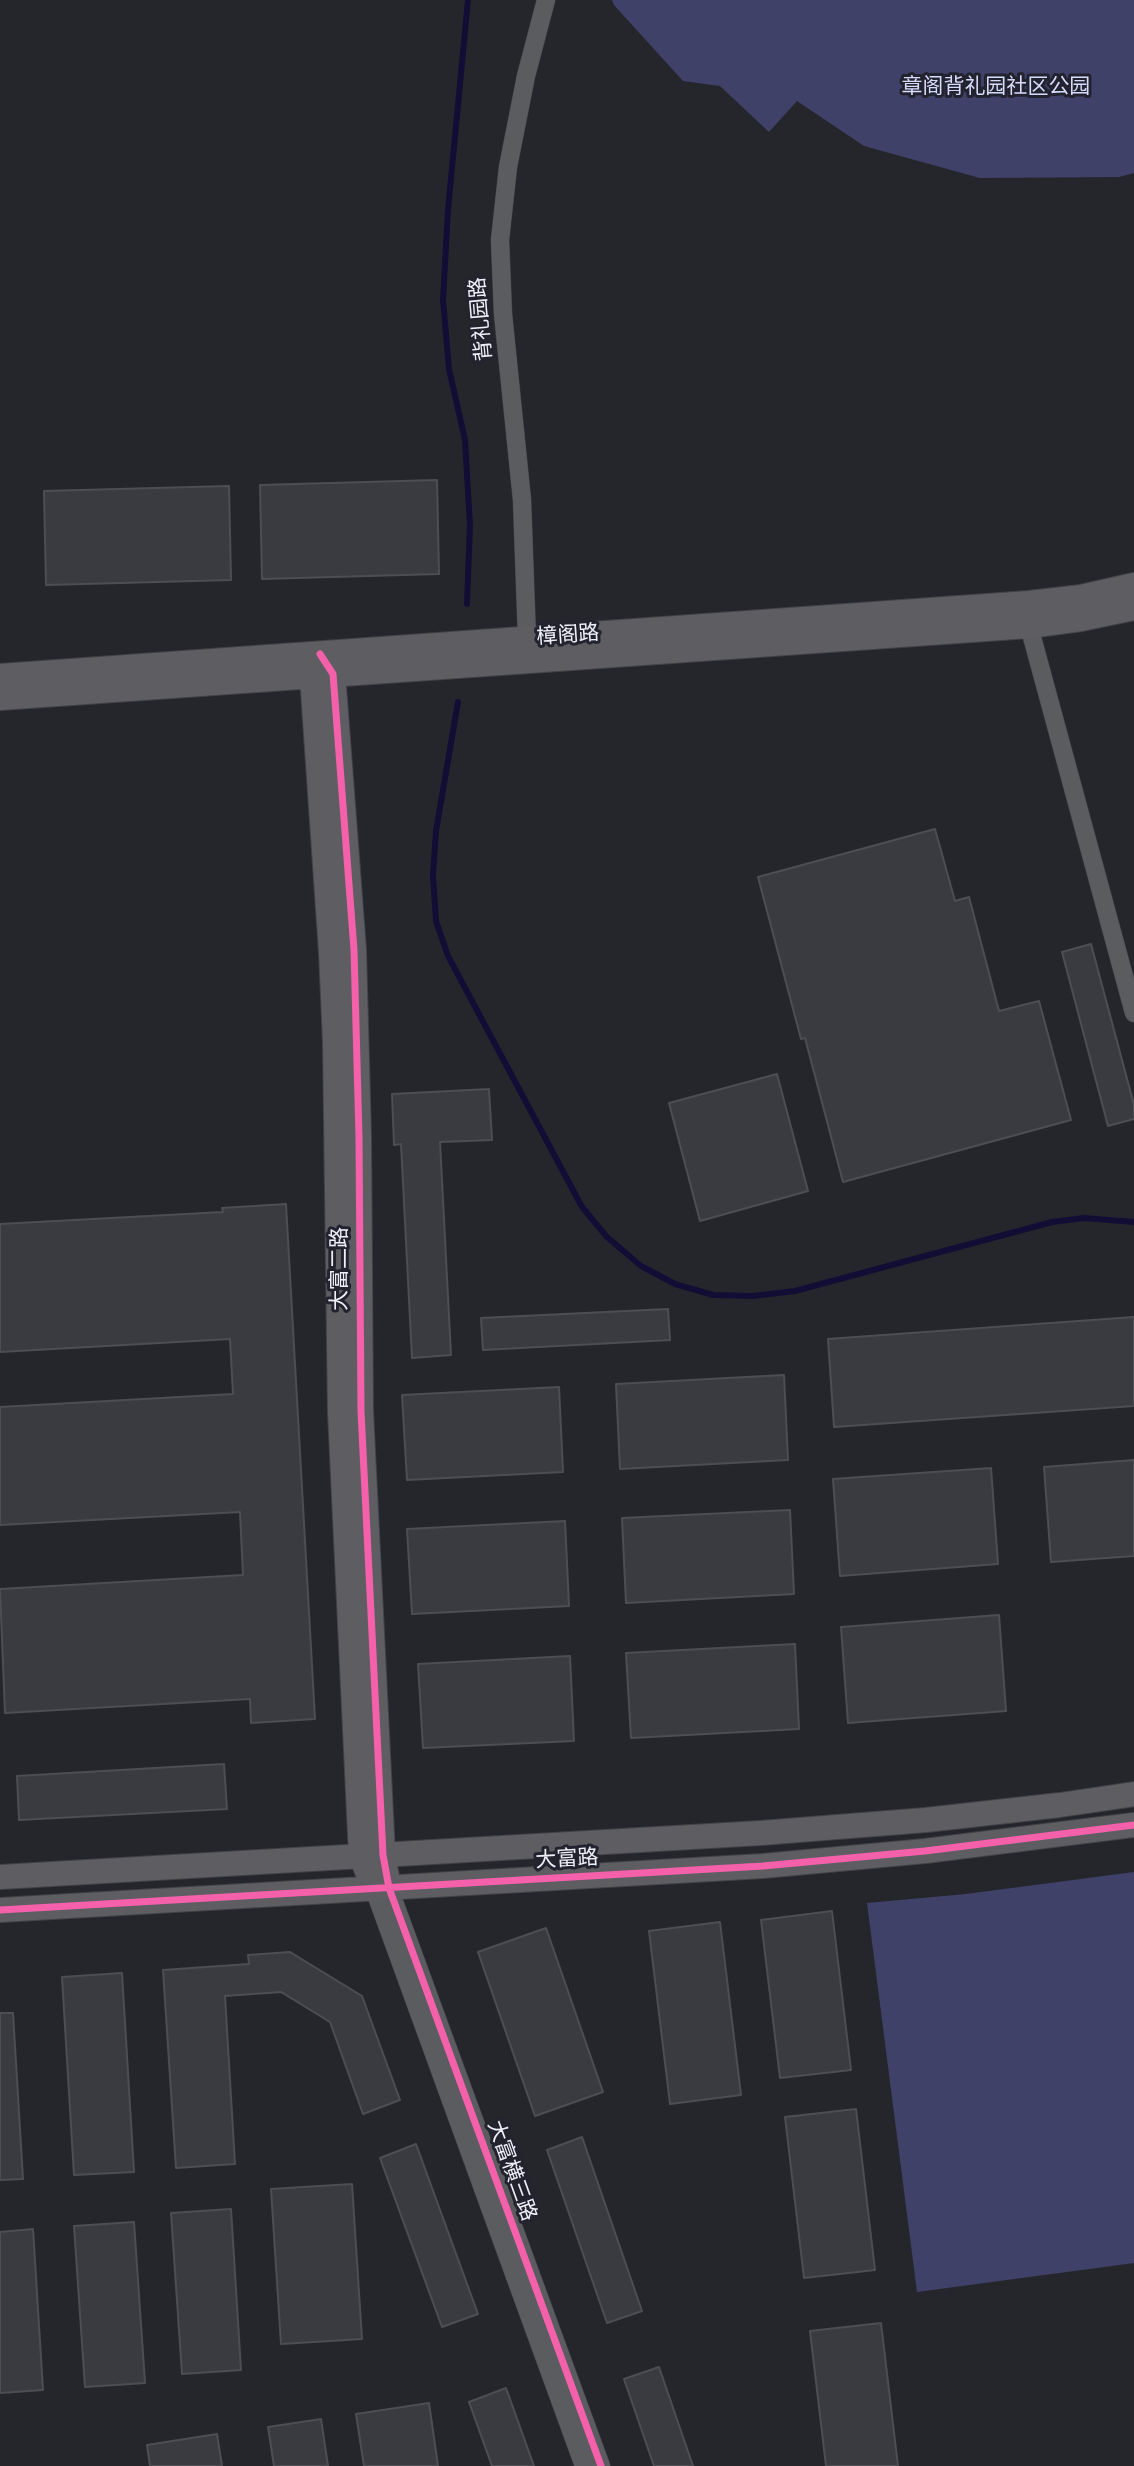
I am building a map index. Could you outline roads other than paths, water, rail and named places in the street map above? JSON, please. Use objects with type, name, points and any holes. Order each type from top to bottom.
[{"type":"street","name":"背礼园路","points":[[527,639],[522,500],[503,314],[500,240],[508,167],[526,76],[546,0]]},
{"type":"street","name":"樟阁路","points":[[0,698],[322,668],[527,639],[1029,603],[1081,597],[1134,584]]},
{"type":"street","name":"樟阁路","points":[[0,677],[322,668],[1030,626],[1081,620],[1134,608]]},
{"type":"street","points":[[1030,626],[1134,1013]]},
{"type":"street","name":"大富二路","points":[[322,668],[354,950],[359,1123],[361,1410],[372,1855],[382,1889]]},
{"type":"street","name":"大富路","points":[[0,1877],[761,1833],[926,1820],[1134,1794]]},
{"type":"street","name":"大富路","points":[[0,1910],[763,1866],[925,1851],[1134,1825]]},
{"type":"street","name":"大富横三路","points":[[382,1889],[584,2466]]},
{"type":"street","name":"大富横三路","points":[[382,1889],[601,2466]]},
{"type":"waterway","points":[[467,604],[470,525],[465,440],[449,369],[443,300],[448,210],[468,0]]},
{"type":"waterway","points":[[458,702],[436,831],[433,875],[436,921],[448,956],[582,1207],[607,1237],[641,1266],[675,1284],[713,1295],[753,1296],[795,1291],[1052,1222],[1084,1218],[1134,1222]]},
{"type":"park label","name":"章阁背礼园社区公园","points":[[996,88]]}]
